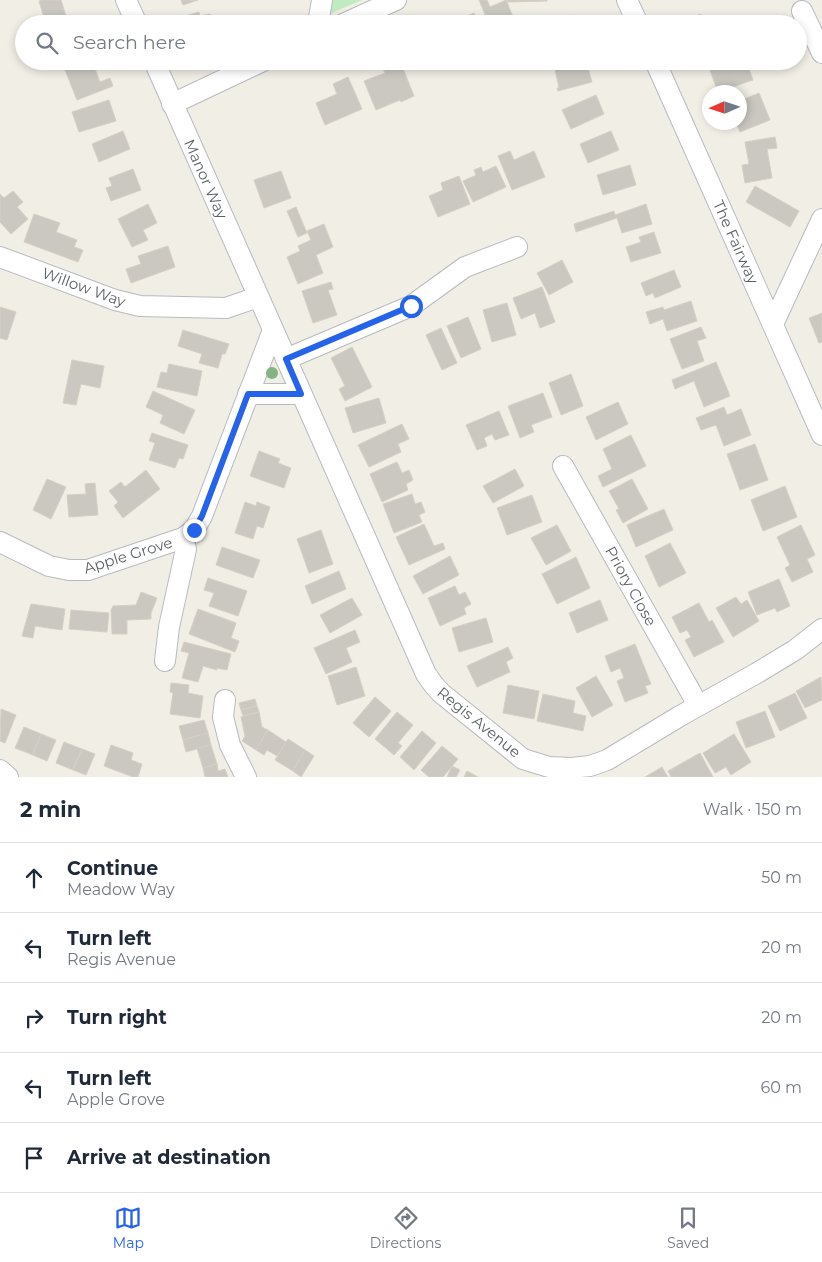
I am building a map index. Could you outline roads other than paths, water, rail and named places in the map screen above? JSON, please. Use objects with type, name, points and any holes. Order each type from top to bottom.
[{"type":"street","points":[[126,0],[133,15]]},
{"type":"street","points":[[320,15],[322,0]]},
{"type":"street","points":[[363,15],[396,0]]},
{"type":"street","points":[[627,0],[634,15]]},
{"type":"street","points":[[802,11],[804,15]]},
{"type":"street","points":[[807,22],[822,53]]},
{"type":"street","name":"Manor Way","points":[[158,70],[258,297]]},
{"type":"street","points":[[172,104],[244,70]]},
{"type":"street","name":"The Fairway","points":[[659,70],[820,426]]},
{"type":"street","points":[[773,324],[822,219]]},
{"type":"street","points":[[286,359],[411,306],[466,267],[517,247]]},
{"type":"street","name":"Willow Way","points":[[0,256],[115,300],[140,306],[226,308],[258,297]]},
{"type":"street","name":"Regis Avenue","points":[[258,297],[426,674],[440,693],[499,742],[523,759],[549,767],[571,768],[590,766],[607,760],[698,705],[795,650],[822,629]]},
{"type":"street","name":"Apple Grove","points":[[0,542],[49,566],[69,570],[88,570],[183,538],[194,530],[202,516],[272,330]]},
{"type":"street","points":[[248,394],[301,394]]},
{"type":"street","name":"Priory Close","points":[[563,466],[698,705]]},
{"type":"street","points":[[165,661],[169,627],[186,549],[183,538]]},
{"type":"street","points":[[225,700],[223,717],[230,746],[246,777]]},
{"type":"street","points":[[0,770],[8,777]]}]
